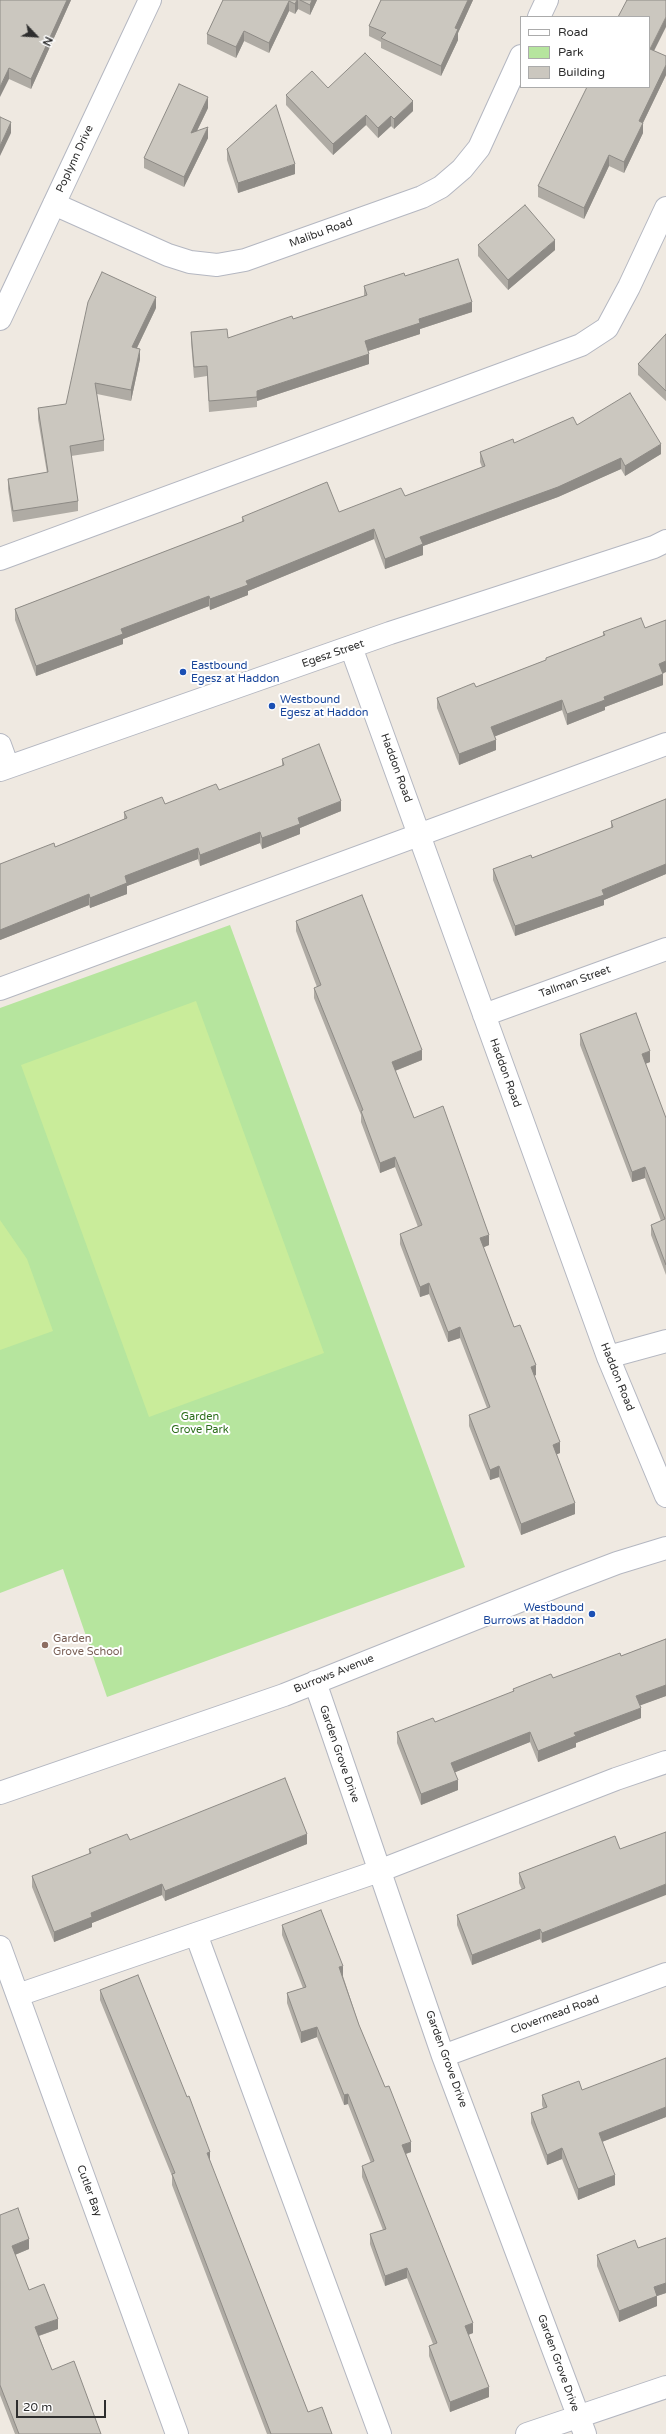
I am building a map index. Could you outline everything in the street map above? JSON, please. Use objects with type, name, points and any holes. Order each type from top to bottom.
[{"type":"street","name":"Poplynn Drive","points":[[0,319],[150,0]]},
{"type":"street","points":[[539,16],[547,0]]},
{"type":"street","name":"Malibu Road","points":[[54,204],[168,255],[190,262],[217,265],[245,260],[422,197],[441,187],[462,169],[479,148],[520,58]]},
{"type":"street","points":[[0,559],[581,345],[607,328],[629,287],[666,208]]},
{"type":"street","name":"Egesz Street","points":[[4,768],[351,647],[654,547],[666,541]]},
{"type":"street","name":"Haddon Road","points":[[351,647],[608,1357],[666,1496]]},
{"type":"street","points":[[0,989],[420,836],[666,744]]},
{"type":"street","points":[[0,745],[4,768]]},
{"type":"street","name":"Tallman Street","points":[[484,1015],[666,949]]},
{"type":"street","points":[[608,1357],[666,1341]]},
{"type":"street","name":"Burrows Avenue","points":[[0,1793],[284,1695],[610,1566],[666,1548]]},
{"type":"street","name":"Garden Grove Drive","points":[[314,1682],[443,2056],[581,2425]]},
{"type":"street","points":[[18,1995],[379,1871],[616,1779],[666,1762]]},
{"type":"street","points":[[196,1934],[380,2434]]},
{"type":"street","name":"Cutler Bay","points":[[0,1947],[177,2434]]},
{"type":"street","name":"Clovermead Road","points":[[443,2056],[666,1974]]},
{"type":"street","points":[[527,2434],[581,2425],[666,2387]]},
{"type":"green space","name":"Garden Grove Park","points":[[230,925],[465,1567],[107,1697],[63,1569],[0,1593],[0,1008]]},
{"type":"green space","points":[[196,1001],[324,1353],[149,1417],[21,1065]]},
{"type":"green space","points":[[0,1220],[27,1259],[53,1331],[0,1350]]},
{"type":"building","points":[[0,0],[67,0],[31,79],[9,68],[0,87]]},
{"type":"building","points":[[223,0],[297,0],[295,4],[289,1],[269,43],[244,31],[236,47],[207,34]]},
{"type":"building","points":[[300,0],[312,0],[310,5]]},
{"type":"building","points":[[381,0],[468,0],[455,28],[458,29],[441,66],[381,38],[386,33],[369,26]]},
{"type":"building","points":[[627,0],[666,0],[666,17],[650,49],[650,16],[619,16]]},
{"type":"building","points":[[650,49],[666,56],[666,65],[639,121],[643,123],[624,162],[609,155],[584,208],[538,186],[587,88],[650,88]]},
{"type":"building","points":[[365,53],[413,101],[394,119],[391,116],[378,128],[366,115],[333,144],[286,95],[312,71],[328,88]]},
{"type":"building","points":[[179,84],[208,97],[191,133],[208,127],[184,177],[144,158]]},
{"type":"building","points":[[276,105],[295,164],[238,183],[227,149]]},
{"type":"building","points":[[0,117],[11,122],[0,146]]},
{"type":"building","points":[[525,205],[555,240],[508,280],[478,245]]},
{"type":"building","points":[[458,259],[472,302],[419,319],[420,323],[365,341],[369,354],[257,391],[257,397],[209,401],[207,366],[194,367],[191,332],[227,329],[228,338],[292,316],[293,319],[367,295],[364,286],[404,273],[405,276]]},
{"type":"building","points":[[102,272],[156,297],[132,347],[140,349],[131,390],[95,383],[104,440],[70,446],[78,501],[13,511],[8,479],[48,472],[38,408],[66,404],[88,302]]},
{"type":"building","points":[[666,334],[666,391],[638,364]]},
{"type":"building","points":[[630,393],[661,444],[625,466],[621,458],[558,487],[420,537],[423,544],[385,559],[374,529],[246,581],[248,585],[210,599],[209,596],[121,629],[123,634],[36,666],[15,609],[244,521],[242,517],[327,482],[339,512],[401,488],[405,496],[485,466],[480,452],[513,439],[514,443],[573,417],[577,425]]},
{"type":"building","points":[[641,618],[645,628],[666,620],[666,661],[659,664],[663,674],[604,697],[605,700],[567,714],[562,700],[491,727],[496,740],[459,754],[437,698],[474,683],[476,687],[546,660],[546,658],[605,635],[603,632]]},
{"type":"building","points":[[319,744],[341,801],[298,818],[300,824],[262,838],[260,832],[200,855],[198,848],[125,876],[127,883],[90,898],[89,894],[0,930],[0,864],[54,843],[55,847],[127,818],[124,812],[162,797],[165,804],[216,784],[219,790],[284,765],[282,759]]},
{"type":"building","points":[[666,799],[666,864],[602,890],[604,895],[515,926],[493,869],[531,855],[532,858],[613,827],[611,821]]},
{"type":"building","points":[[362,895],[422,1050],[392,1062],[414,1118],[443,1106],[489,1235],[480,1238],[514,1327],[520,1325],[536,1365],[531,1367],[560,1442],[553,1445],[575,1503],[521,1524],[499,1466],[490,1470],[469,1415],[490,1407],[460,1327],[448,1332],[429,1283],[420,1287],[400,1234],[422,1225],[395,1157],[380,1163],[361,1111],[363,1110],[314,988],[321,985],[296,921]]},
{"type":"building","points":[[636,1013],[650,1051],[642,1054],[666,1118],[666,1265],[651,1225],[665,1219],[645,1167],[632,1172],[580,1034]]},
{"type":"building","points":[[666,1639],[666,1685],[636,1696],[641,1708],[574,1733],[576,1736],[538,1751],[530,1732],[451,1763],[458,1780],[421,1794],[397,1732],[433,1718],[435,1722],[514,1691],[513,1689],[551,1674],[553,1678],[620,1653],[621,1656]]},
{"type":"building","points":[[285,1778],[307,1834],[165,1891],[162,1884],[91,1913],[92,1917],[54,1932],[32,1876],[91,1853],[89,1849],[127,1834],[130,1840]]},
{"type":"building","points":[[666,1832],[666,1884],[542,1933],[540,1929],[472,1955],[457,1915],[525,1888],[519,1873],[615,1836],[620,1849]]},
{"type":"building","points":[[321,1910],[343,1966],[339,1967],[359,2025],[385,2087],[389,2086],[411,2142],[402,2145],[473,2323],[465,2326],[489,2387],[450,2402],[429,2346],[437,2343],[407,2268],[385,2276],[370,2234],[386,2229],[362,2166],[374,2161],[348,2094],[344,2095],[317,2027],[301,2032],[287,1993],[306,1987],[282,1925]]},
{"type":"building","points":[[138,1975],[187,2097],[189,2096],[210,2152],[207,2153],[308,2412],[322,2407],[332,2434],[271,2434],[172,2174],[175,2173],[100,1990]]},
{"type":"building","points":[[666,2058],[666,2107],[599,2133],[615,2175],[578,2189],[562,2148],[547,2155],[531,2113],[547,2107],[542,2095],[579,2081],[582,2090]]},
{"type":"building","points":[[18,2208],[29,2239],[12,2246],[29,2290],[44,2284],[58,2319],[35,2327],[52,2370],[74,2361],[101,2434],[19,2434],[0,2385],[0,2215]]},
{"type":"building","points":[[666,2238],[666,2283],[654,2287],[657,2296],[619,2311],[597,2255],[635,2240],[638,2248]]},
{"type":"place","name":"Eastbound Egesz at Haddon","points":[[183,672]]},
{"type":"place","name":"Westbound Egesz at Haddon","points":[[272,706]]},
{"type":"place","name":"Westbound Burrows at Haddon","points":[[592,1614]]},
{"type":"place","name":"Garden Grove School","points":[[45,1645]]}]
